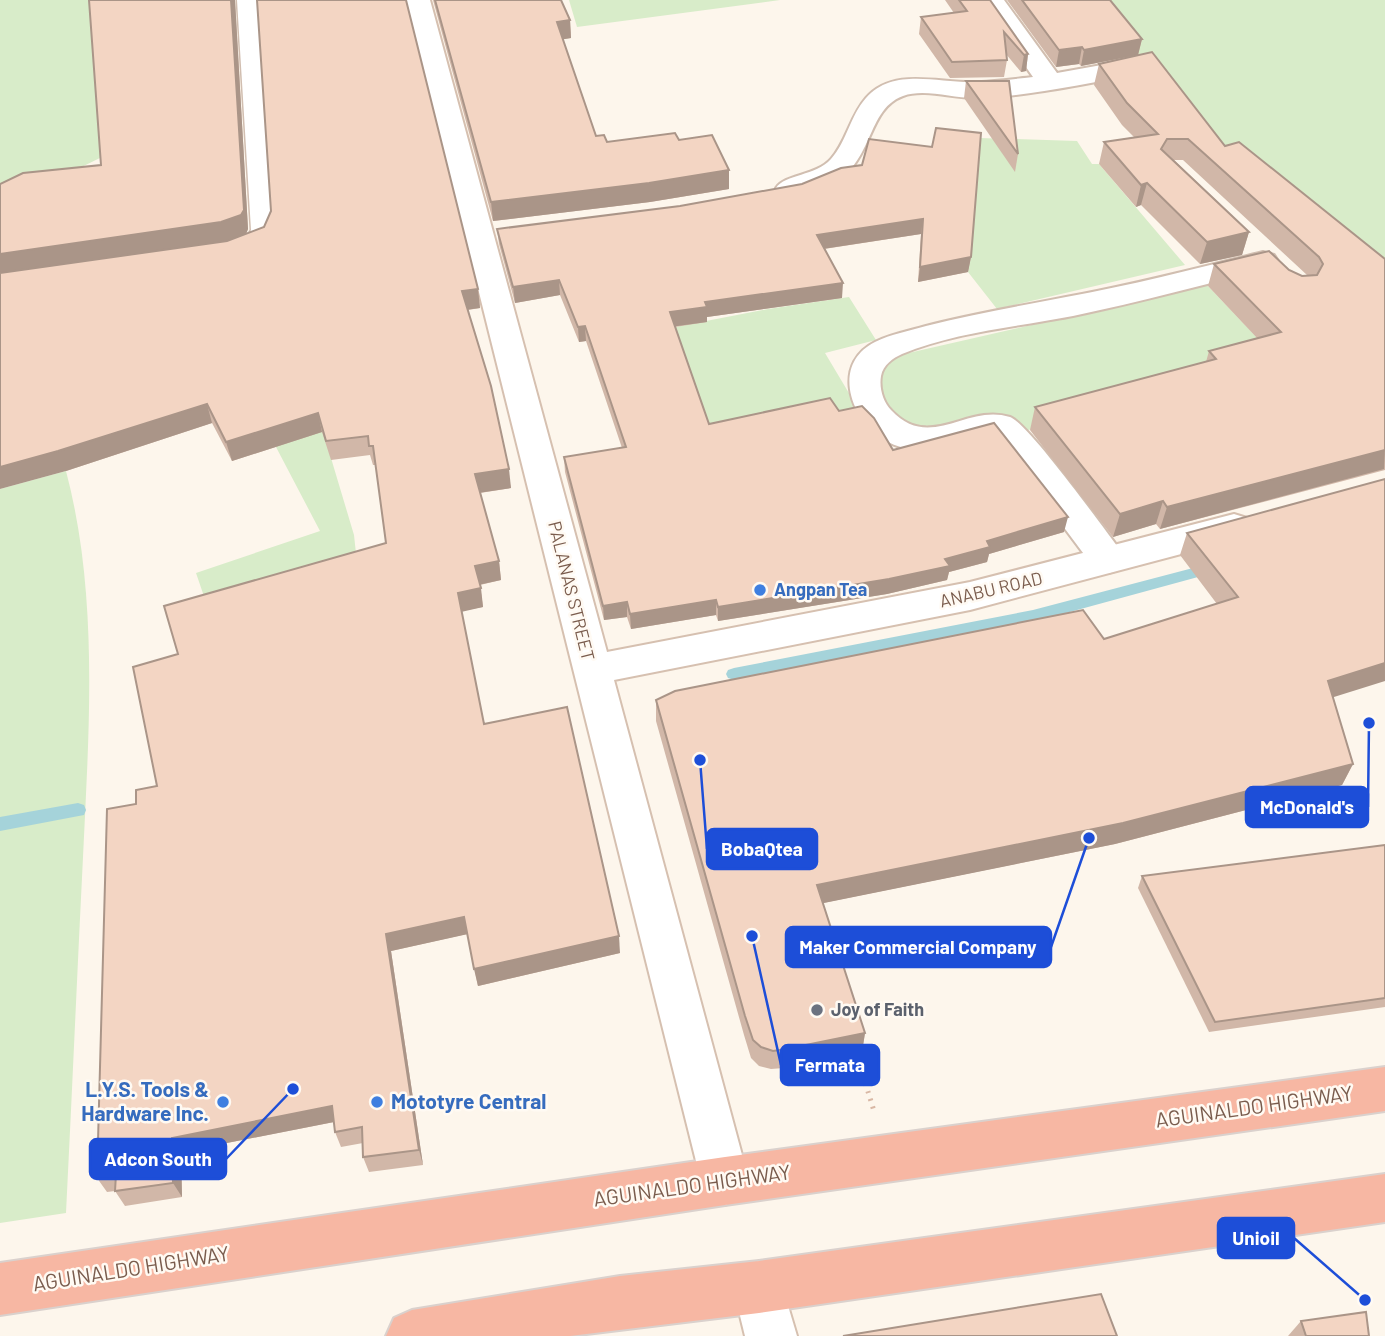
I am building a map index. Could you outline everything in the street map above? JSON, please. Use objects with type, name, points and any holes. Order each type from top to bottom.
[{"type":"highway","name":"AGUINALDO HIGHWAY","points":[[0,1289],[725,1181],[1385,1089]]},
{"type":"highway","points":[[412,1336],[620,1302],[759,1287],[1385,1198]]},
{"type":"street","name":"PALANAS STREET","points":[[418,0],[495,232],[591,670],[725,1181]]},
{"type":"street","points":[[991,0],[1049,81]]},
{"type":"street","points":[[760,195],[815,182],[835,171],[842,164],[867,117],[881,98],[893,91],[910,87],[972,90],[1135,67]]},
{"type":"street","points":[[1108,560],[1010,431],[993,424],[929,439],[914,439],[899,434],[876,414],[864,391],[863,379],[869,366],[880,353],[944,332],[1095,302],[1266,258]]},
{"type":"street","name":"ANABU ROAD","points":[[591,670],[923,606],[1270,517]]},
{"type":"street","points":[[759,1287],[771,1336]]},
{"type":"lane","points":[[211,253],[247,246],[258,240],[262,230],[247,0]]},
{"type":"path","points":[[856,1053],[878,1122]]},
{"type":"green space","points":[[0,0],[94,0],[106,155],[0,207]]},
{"type":"green space","points":[[569,0],[780,0],[577,27]]},
{"type":"green space","points":[[1093,0],[1385,0],[1385,288],[1202,138]]},
{"type":"green space","points":[[980,138],[1077,141],[1092,164],[1099,164],[1185,265],[997,309],[968,272]]},
{"type":"green space","points":[[1207,285],[1261,342],[1063,420],[1025,431],[909,428],[882,395],[880,377],[891,357]]},
{"type":"green space","points":[[849,297],[876,340],[825,353],[865,420],[709,439],[670,328]]},
{"type":"green space","points":[[311,391],[354,535],[358,572],[210,614],[196,573],[320,531],[276,447]]},
{"type":"green space","points":[[66,471],[83,566],[89,712],[66,1213],[0,1223],[0,489]]},
{"type":"building","points":[[89,0],[231,0],[244,210],[241,215],[221,222],[0,254],[0,184],[23,173],[101,165]]},
{"type":"building","points":[[257,0],[406,0],[478,289],[462,291],[491,386],[509,469],[475,474],[499,561],[475,566],[481,588],[458,593],[484,724],[567,707],[619,936],[474,969],[464,917],[386,934],[419,1150],[363,1157],[362,1127],[335,1132],[332,1106],[172,1138],[173,1183],[115,1191],[116,1174],[97,1178],[107,809],[136,804],[136,790],[157,786],[133,667],[178,654],[164,606],[386,543],[373,446],[369,446],[368,436],[326,441],[318,413],[226,442],[207,404],[0,467],[0,273],[227,241],[264,227],[271,211]]},
{"type":"building","points":[[435,0],[561,0],[570,20],[557,22],[596,136],[604,135],[607,142],[675,133],[679,140],[712,135],[729,170],[649,183],[491,202]]},
{"type":"building","points":[[959,0],[990,0],[1028,54],[1024,55],[1004,32],[1007,60],[952,62],[921,17],[967,11]]},
{"type":"building","points":[[1022,0],[1110,0],[1142,39],[1084,50],[1082,47],[1059,50]]},
{"type":"building","points":[[1152,52],[1225,146],[1239,142],[1385,259],[1385,450],[1167,507],[1163,501],[1120,514],[1035,407],[1216,359],[1209,351],[1281,332],[1214,264],[1269,251],[1289,270],[1302,276],[1317,275],[1323,264],[1319,257],[1188,139],[1167,139],[1161,149],[1249,232],[1207,242],[1147,183],[1141,185],[1104,142],[1158,134],[1127,103],[1099,64]]},
{"type":"building","points":[[966,81],[1009,81],[1018,154]]},
{"type":"building","points":[[936,128],[981,133],[971,257],[920,267],[923,219],[817,235],[843,283],[705,302],[707,307],[670,312],[709,424],[830,398],[839,411],[862,406],[874,418],[893,450],[994,423],[1068,517],[987,541],[990,547],[945,559],[950,566],[889,579],[718,607],[716,600],[630,614],[627,602],[603,606],[564,457],[626,447],[585,326],[578,327],[559,280],[513,287],[497,229],[680,206],[802,184],[841,168],[862,165],[869,139],[932,147]]},
{"type":"building","points":[[1385,479],[1385,663],[1328,681],[1353,764],[1123,823],[817,885],[865,1033],[773,1051],[761,1047],[753,1040],[656,700],[675,691],[1083,610],[1104,639],[1238,597],[1187,533]]},
{"type":"building","points":[[1385,845],[1385,998],[1215,1022],[1142,876]]},
{"type":"building","points":[[1101,1294],[1117,1336],[843,1336]]},
{"type":"building","points":[[1366,1312],[1369,1336],[1306,1336],[1301,1321]]},
{"type":"waterway","points":[[734,674],[1033,616],[1193,573]]},
{"type":"waterway","points":[[0,824],[78,810]]},
{"type":"place","name":"Angpan Tea","points":[[760,590]]},
{"type":"place","name":"McDonald's","points":[[1369,723]]},
{"type":"place","name":"BobaQtea","points":[[700,760]]},
{"type":"place","name":"Maker Commercial Company","points":[[1089,838]]},
{"type":"place","name":"Fermata","points":[[752,936]]},
{"type":"place","name":"Joy of Faith","points":[[817,1010]]},
{"type":"place","name":"Adcon South","points":[[293,1089]]},
{"type":"place","name":"L.Y.S. Tools & Hardware Inc.","points":[[223,1102]]},
{"type":"place","name":"Mototyre Central","points":[[377,1102]]},
{"type":"place","name":"Unioil","points":[[1365,1300]]}]
